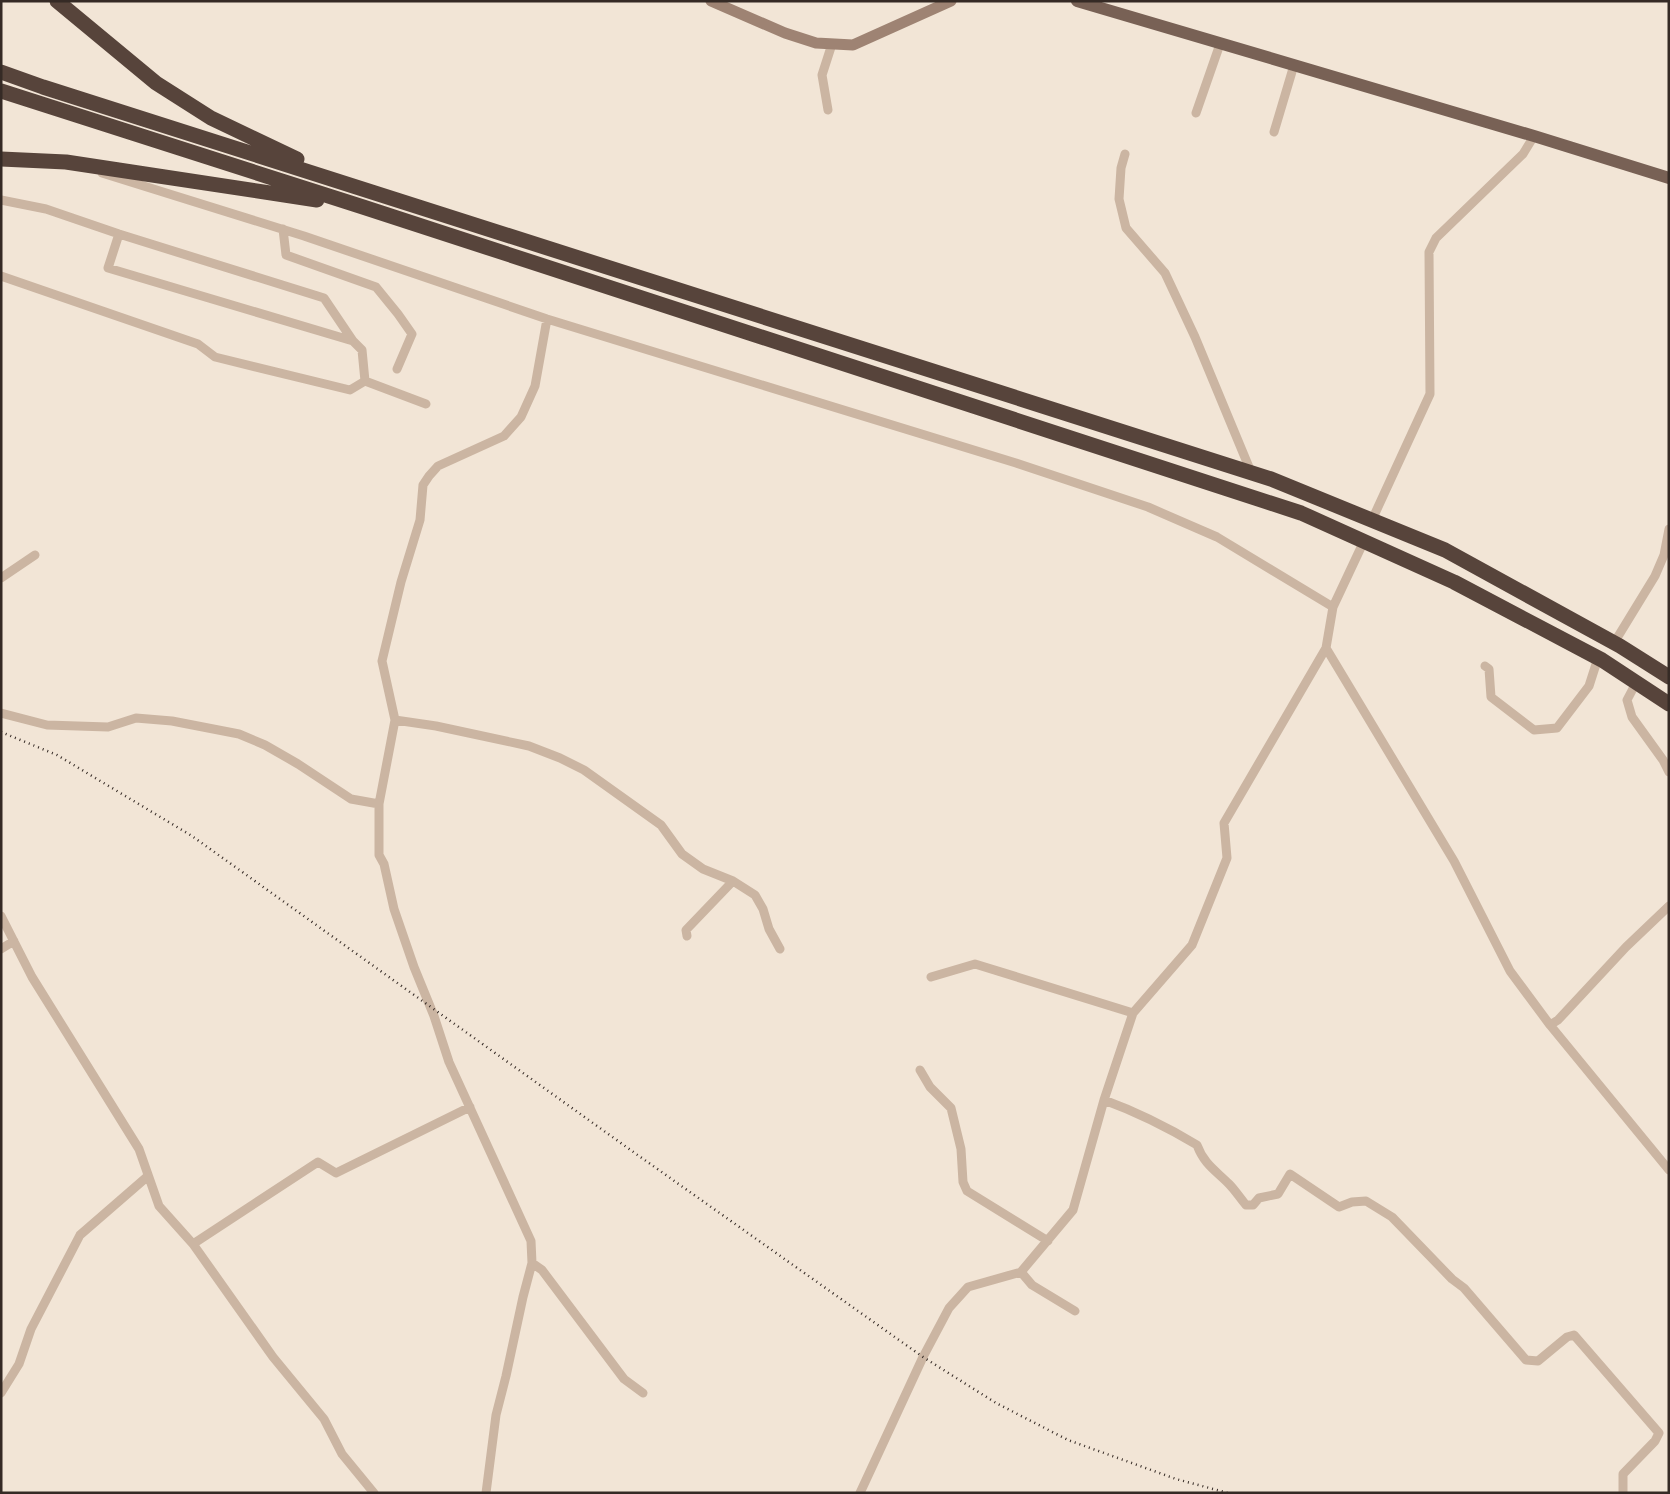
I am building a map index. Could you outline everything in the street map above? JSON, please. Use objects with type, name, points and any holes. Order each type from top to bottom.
[{"type":"highway","points":[[57,1],[156,83],[195,108],[211,118],[346,183]]},
{"type":"highway","points":[[1,72],[1271,479],[1445,550],[1614,643],[1669,677]]},
{"type":"highway","points":[[1,92],[363,207],[1301,513],[1454,582],[1598,658],[1669,704]]},
{"type":"highway","points":[[1,159],[66,162],[363,207]]},
{"type":"main road","points":[[1080,2],[1534,136],[1669,178]]},
{"type":"street","points":[[711,1],[785,33],[816,43],[853,45],[951,1]]},
{"type":"street","points":[[828,110],[822,75],[832,44]]},
{"type":"street","points":[[1196,113],[1220,44]]},
{"type":"street","points":[[1274,132],[1294,65]]},
{"type":"street","points":[[1372,520],[1430,394],[1430,252],[1432,244],[1523,154],[1534,136]]},
{"type":"street","points":[[1125,154],[1121,168],[1119,199],[1126,228],[1165,273],[1195,337],[1251,472]]},
{"type":"street","points":[[66,162],[283,229],[546,319],[1016,463],[1148,507],[1217,537],[1333,606]]},
{"type":"street","points":[[1,200],[46,209],[119,234],[324,298],[353,342],[362,350],[365,381]]},
{"type":"street","points":[[283,229],[286,255],[376,287],[398,314],[412,334],[397,369]]},
{"type":"street","points":[[119,234],[108,268],[353,342]]},
{"type":"street","points":[[1,276],[198,344],[215,357],[350,390],[365,381]]},
{"type":"street","points":[[486,1493],[496,1415],[532,1263],[531,1242],[449,1062],[394,909],[384,864],[379,854],[379,804],[395,720],[382,661],[401,582],[420,520],[423,485],[438,466],[504,436],[521,417],[536,386],[546,319]]},
{"type":"street","points":[[365,381],[426,404]]},
{"type":"street","points":[[1614,643],[1655,576],[1664,555],[1669,529]]},
{"type":"street","points":[[860,1493],[923,1357],[949,1308],[968,1287],[1021,1272],[1073,1210],[1104,1100],[1133,1013],[1192,944],[1226,858],[1224,823],[1326,648],[1333,606],[1364,541]]},
{"type":"street","points":[[1,578],[35,555]]},
{"type":"street","points":[[1326,648],[1454,861],[1510,971],[1550,1025],[1669,1170]]},
{"type":"street","points":[[1485,666],[1489,669],[1491,697],[1534,730],[1557,728],[1590,686],[1598,658]]},
{"type":"street","points":[[1636,682],[1627,700],[1632,717],[1663,760],[1669,772]]},
{"type":"street","points":[[1,714],[47,725],[108,727],[136,718],[172,721],[239,734],[265,744],[351,798],[379,804]]},
{"type":"street","points":[[395,720],[436,726],[529,746],[584,770],[661,825],[682,854],[703,869],[733,881],[755,895],[763,909],[768,929],[780,949]]},
{"type":"street","points":[[687,936],[686,930],[733,881]]},
{"type":"street","points":[[1550,1025],[1558,1020],[1626,946],[1669,906]]},
{"type":"street","points":[[1,916],[32,977],[139,1149],[159,1206],[192,1244],[273,1357],[324,1419],[342,1454],[374,1493]]},
{"type":"street","points":[[1,949],[14,941]]},
{"type":"street","points":[[931,977],[975,964],[1133,1013]]},
{"type":"street","points":[[920,1070],[930,1087],[951,1108],[961,1149],[963,1182],[967,1191],[1048,1241]]},
{"type":"street","points":[[1104,1100],[1131,1110],[1173,1130],[1197,1145],[1202,1158],[1217,1175],[1230,1185],[1246,1205],[1253,1205],[1259,1198],[1278,1194],[1290,1174],[1339,1207],[1352,1202],[1366,1201],[1392,1217],[1452,1279],[1464,1288],[1526,1360],[1538,1361],[1567,1337],[1574,1336],[1660,1432],[1655,1441],[1622,1474],[1623,1493]]},
{"type":"street","points":[[192,1244],[318,1162],[336,1173],[470,1107]]},
{"type":"street","points":[[1,1393],[19,1364],[31,1330],[80,1235],[148,1176]]},
{"type":"street","points":[[532,1263],[542,1270],[624,1379],[643,1393]]},
{"type":"street","points":[[1021,1272],[1032,1285],[1075,1311]]},
{"type":"railway","points":[[1,732],[57,755],[192,836],[923,1357],[996,1403],[1068,1440],[1176,1479],[1228,1493]]}]
